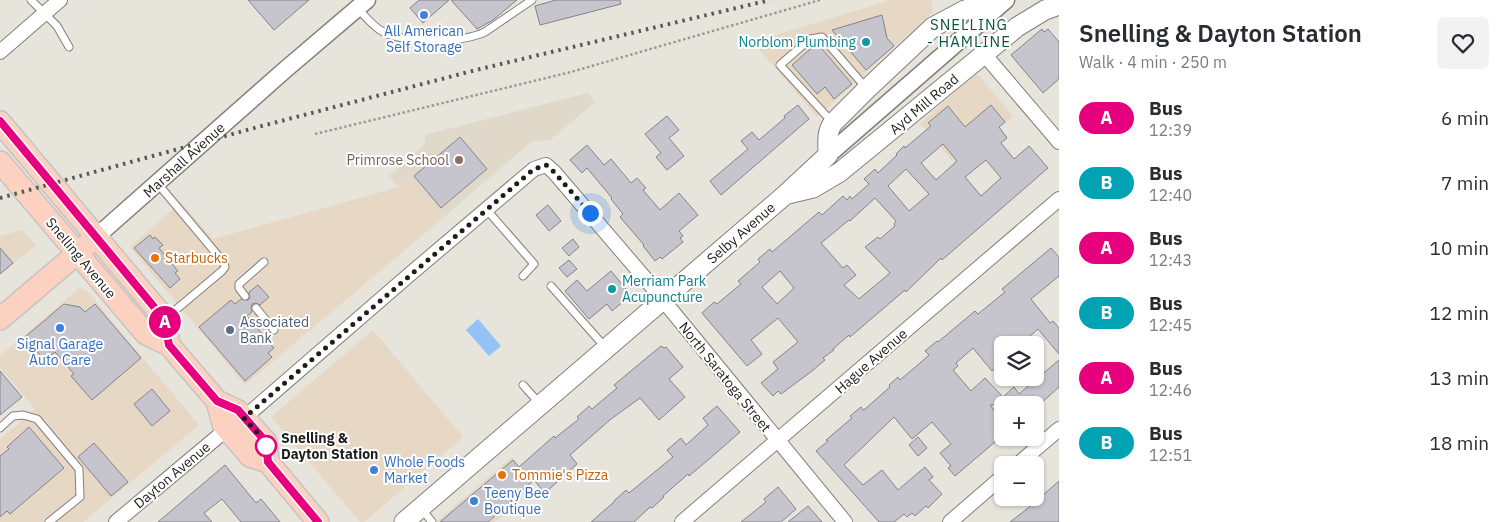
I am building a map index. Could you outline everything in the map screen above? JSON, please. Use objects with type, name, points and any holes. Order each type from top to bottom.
[{"type":"main road","points":[[828,155],[828,138],[830,127],[833,123],[866,89],[933,28],[965,10],[1001,2]]},
{"type":"main road","name":"Ayd Mill Road","points":[[785,195],[813,188],[840,172],[1017,27],[1059,4]]},
{"type":"main road","name":"Snelling Avenue","points":[[0,122],[164,319],[169,345]]},
{"type":"main road","name":"Selby Avenue","points":[[404,522],[426,515],[540,405],[785,195],[828,155]]},
{"type":"main road","name":"Snelling Avenue","points":[[0,162],[146,334],[169,345],[217,401],[223,424],[250,456],[268,462],[318,522]]},
{"type":"main road","name":"Marshall Avenue","points":[[0,319],[96,237]]},
{"type":"main road","name":"Snelling Avenue","points":[[217,401],[238,410],[266,442],[268,462]]},
{"type":"street","points":[[0,52],[60,0]]},
{"type":"street","name":"Selby Avenue","points":[[828,155],[1001,2]]},
{"type":"street","name":"Marshall Avenue","points":[[96,237],[362,4]]},
{"type":"street","points":[[984,54],[1059,142]]},
{"type":"street","name":"North Saratoga Street","points":[[486,209],[534,169],[546,165],[554,172],[662,300],[845,522]]},
{"type":"street","name":"Hague Avenue","points":[[682,522],[1059,199]]},
{"type":"street","points":[[244,418],[486,209]]},
{"type":"street","name":"Dayton Avenue","points":[[116,522],[227,429]]},
{"type":"street","points":[[1028,456],[1059,429]]},
{"type":"street","points":[[950,522],[994,484]]},
{"type":"lane","points":[[32,0],[57,26],[69,47]]},
{"type":"lane","points":[[362,4],[380,30],[413,40],[456,40],[485,32],[532,0]]},
{"type":"lane","points":[[833,123],[780,65],[810,39],[822,37],[866,89]]},
{"type":"lane","points":[[158,184],[224,263],[225,267],[164,319]]},
{"type":"lane","points":[[486,209],[534,264],[523,276]]},
{"type":"lane","points":[[245,296],[239,288],[239,284],[264,262]]},
{"type":"lane","points":[[551,286],[606,349]]},
{"type":"lane","points":[[256,308],[274,330]]},
{"type":"lane","points":[[523,385],[540,405]]},
{"type":"lane","points":[[0,428],[13,416],[23,415],[37,419],[79,469],[80,496],[49,522]]},
{"type":"path","points":[[315,134],[571,72],[820,0]]},
{"type":"shaded area","points":[[891,0],[931,0],[933,12],[817,117],[753,42]]},
{"type":"shaded area","points":[[975,75],[978,75],[1013,116],[956,165],[920,123]]},
{"type":"shaded area","name":"Primrose School","points":[[588,93],[595,102],[550,140],[531,142],[444,217],[410,179],[399,187],[389,176],[425,144],[425,135]]},
{"type":"shaded area","points":[[410,179],[444,217],[245,385],[130,247],[181,202],[213,239],[399,187]]},
{"type":"shaded area","points":[[22,230],[36,245],[0,275],[0,236]]},
{"type":"shaded area","points":[[79,288],[86,290],[199,425],[83,522],[0,522],[0,439],[35,409],[0,368],[0,356]]},
{"type":"shaded area","points":[[373,330],[463,437],[364,522],[360,522],[271,417]]},
{"type":"shaded area","points":[[512,457],[534,483],[515,499],[518,504],[495,522],[436,522]]},
{"type":"water","points":[[478,319],[501,346],[489,356],[466,330]]},
{"type":"building","points":[[248,0],[309,0],[274,30]]},
{"type":"building","name":"All American Self Storage","points":[[419,0],[449,0],[423,23],[410,8]]},
{"type":"building","points":[[451,0],[517,0],[493,20],[477,29]]},
{"type":"building","points":[[556,0],[620,0],[621,4],[540,25],[535,6]]},
{"type":"building","name":"Norblom Plumbing","points":[[882,15],[887,38],[894,46],[866,70],[832,30]]},
{"type":"building","points":[[1042,29],[1044,32],[1048,29],[1059,42],[1059,79],[1043,93],[1011,55]]},
{"type":"building","points":[[817,43],[852,84],[834,99],[825,87],[817,94],[792,65]]},
{"type":"building","points":[[798,105],[809,119],[721,195],[710,181],[748,149],[741,141],[752,132],[759,140]]},
{"type":"building","points":[[991,105],[1005,122],[999,127],[1007,138],[1001,143],[1014,159],[1029,146],[1048,168],[942,260],[941,258],[906,292],[905,290],[850,337],[849,335],[823,358],[825,360],[812,371],[781,394],[778,391],[773,396],[761,383],[778,369],[773,362],[798,342],[778,318],[751,340],[762,354],[747,366],[702,313],[714,302],[717,304],[741,284],[738,281],[760,262],[758,259],[770,249],[772,252],[819,212],[822,215],[843,196],[847,200],[850,196],[852,199],[869,184],[864,179],[875,169],[878,173],[904,146],[905,148],[931,126],[928,123],[948,106],[965,127]],"holes":[[[943,144],[957,161],[936,180],[921,163]],[[986,160],[1001,178],[981,196],[965,177]],[[906,169],[929,194],[909,211],[888,186]],[[875,198],[896,221],[895,226],[880,239],[878,237],[865,247],[890,273],[859,299],[844,285],[856,275],[847,265],[843,268],[821,243]],[[780,271],[794,288],[777,304],[762,287]]]},
{"type":"building","points":[[667,116],[679,130],[669,138],[684,156],[667,170],[656,157],[661,153],[645,134]]},
{"type":"building","points":[[460,137],[487,169],[441,208],[414,176]]},
{"type":"building","points":[[587,145],[604,165],[611,159],[631,183],[637,178],[646,188],[643,190],[660,210],[679,193],[698,215],[679,231],[683,236],[680,238],[683,242],[662,259],[660,257],[655,261],[620,217],[623,214],[612,198],[587,168],[582,173],[570,160]]},
{"type":"building","points":[[548,205],[561,221],[549,231],[536,215]]},
{"type":"building","name":"Starbucks","points":[[150,235],[163,245],[159,248],[178,271],[175,273],[180,279],[170,288],[134,248]]},
{"type":"building","points":[[573,239],[579,247],[569,256],[562,248]]},
{"type":"building","points":[[0,248],[13,263],[0,274]]},
{"type":"building","points":[[1051,248],[1059,257],[1059,276],[1031,299],[1050,323],[1053,321],[1059,328],[1059,354],[1038,329],[1030,336],[994,336],[994,369],[992,371],[973,348],[956,363],[958,366],[953,370],[971,391],[985,378],[1002,396],[994,396],[994,405],[990,405],[994,410],[994,443],[955,476],[948,468],[951,466],[940,453],[951,444],[932,422],[912,439],[894,417],[844,465],[863,485],[882,470],[898,490],[925,467],[933,477],[929,480],[942,494],[928,508],[926,506],[915,516],[912,513],[907,517],[904,514],[894,522],[879,522],[816,451],[852,418],[850,416],[861,407],[863,410],[865,409],[890,387],[889,385],[898,377],[900,380],[927,357],[929,355],[925,351],[975,311],[978,314],[1005,292],[1002,289]]},
{"type":"building","points":[[569,260],[577,269],[567,277],[559,268]]},
{"type":"building","points":[[611,271],[631,295],[612,311],[607,304],[589,319],[565,291],[577,280],[587,291]]},
{"type":"building","name":"Associated Bank","points":[[258,285],[269,297],[260,305],[252,304],[252,312],[247,316],[274,348],[268,353],[272,357],[245,381],[199,327],[231,300],[235,304],[241,299],[248,300],[250,298],[249,292]]},
{"type":"building","points":[[64,304],[80,307],[85,312],[95,304],[141,358],[92,400],[71,376],[74,374],[55,352],[44,360],[25,337]]},
{"type":"building","points":[[661,346],[666,347],[683,367],[669,379],[685,397],[659,420],[640,398],[611,419],[570,455],[577,464],[545,493],[534,480],[488,522],[440,522],[513,460],[519,467],[554,436],[555,438],[579,419],[577,417],[589,406],[592,409],[617,388],[614,385]]},
{"type":"building","points":[[1059,360],[1059,387],[1044,400],[1044,396],[1004,396],[1014,387],[1019,394],[1028,386],[1044,386],[1044,373]]},
{"type":"building","points":[[0,371],[22,397],[0,415]]},
{"type":"building","points":[[152,389],[170,411],[152,426],[134,404]]},
{"type":"building","points":[[717,406],[740,432],[689,476],[688,474],[634,522],[591,522],[626,490],[629,493],[673,457],[667,450],[681,438],[686,445],[708,425],[703,418]]},
{"type":"building","points":[[29,427],[64,468],[10,514],[7,511],[0,517],[0,456]]},
{"type":"building","points":[[918,437],[927,448],[918,456],[909,445]]},
{"type":"building","points":[[94,443],[128,482],[111,496],[78,457]]},
{"type":"building","points":[[225,465],[256,503],[261,499],[280,522],[241,522],[222,499],[204,513],[212,522],[158,522]]},
{"type":"building","points":[[1059,481],[1059,522],[1010,522],[1030,506],[1044,506],[1044,494]]},
{"type":"building","points":[[778,487],[796,509],[781,522],[741,522],[766,502],[764,499]]},
{"type":"building","points":[[808,506],[822,522],[788,522]]},
{"type":"railway","points":[[0,198],[258,127],[476,70],[770,0]]},
{"type":"bus line","name":"A","points":[[0,121],[164,319],[169,345],[217,401],[238,410],[266,442],[268,462],[318,522]]},
{"type":"place","name":"All American Self Storage","points":[[424,15]]},
{"type":"place","name":"Norblom Plumbing","points":[[866,42]]},
{"type":"place","name":"Primrose School","points":[[459,160]]},
{"type":"place","name":"Starbucks","points":[[155,258]]},
{"type":"place","name":"Merriam Park Acupuncture","points":[[612,289]]},
{"type":"place","name":"Signal Garage Auto Care","points":[[60,328]]},
{"type":"place","name":"Associated Bank","points":[[230,330]]},
{"type":"place","name":"Snelling & Dayton Station","points":[[266,446]]},
{"type":"place","name":"Whole Foods Market","points":[[374,470]]},
{"type":"place","name":"Tommie's Pizza","points":[[502,475]]},
{"type":"place","name":"Teeny Bee Boutique","points":[[474,501]]},
{"type":"district","name":"SNELLING - HAMLINE","points":[[969,32]]},
{"type":"route","points":[[266,446],[266,442],[244,418],[534,169],[546,165],[590,213]]}]
